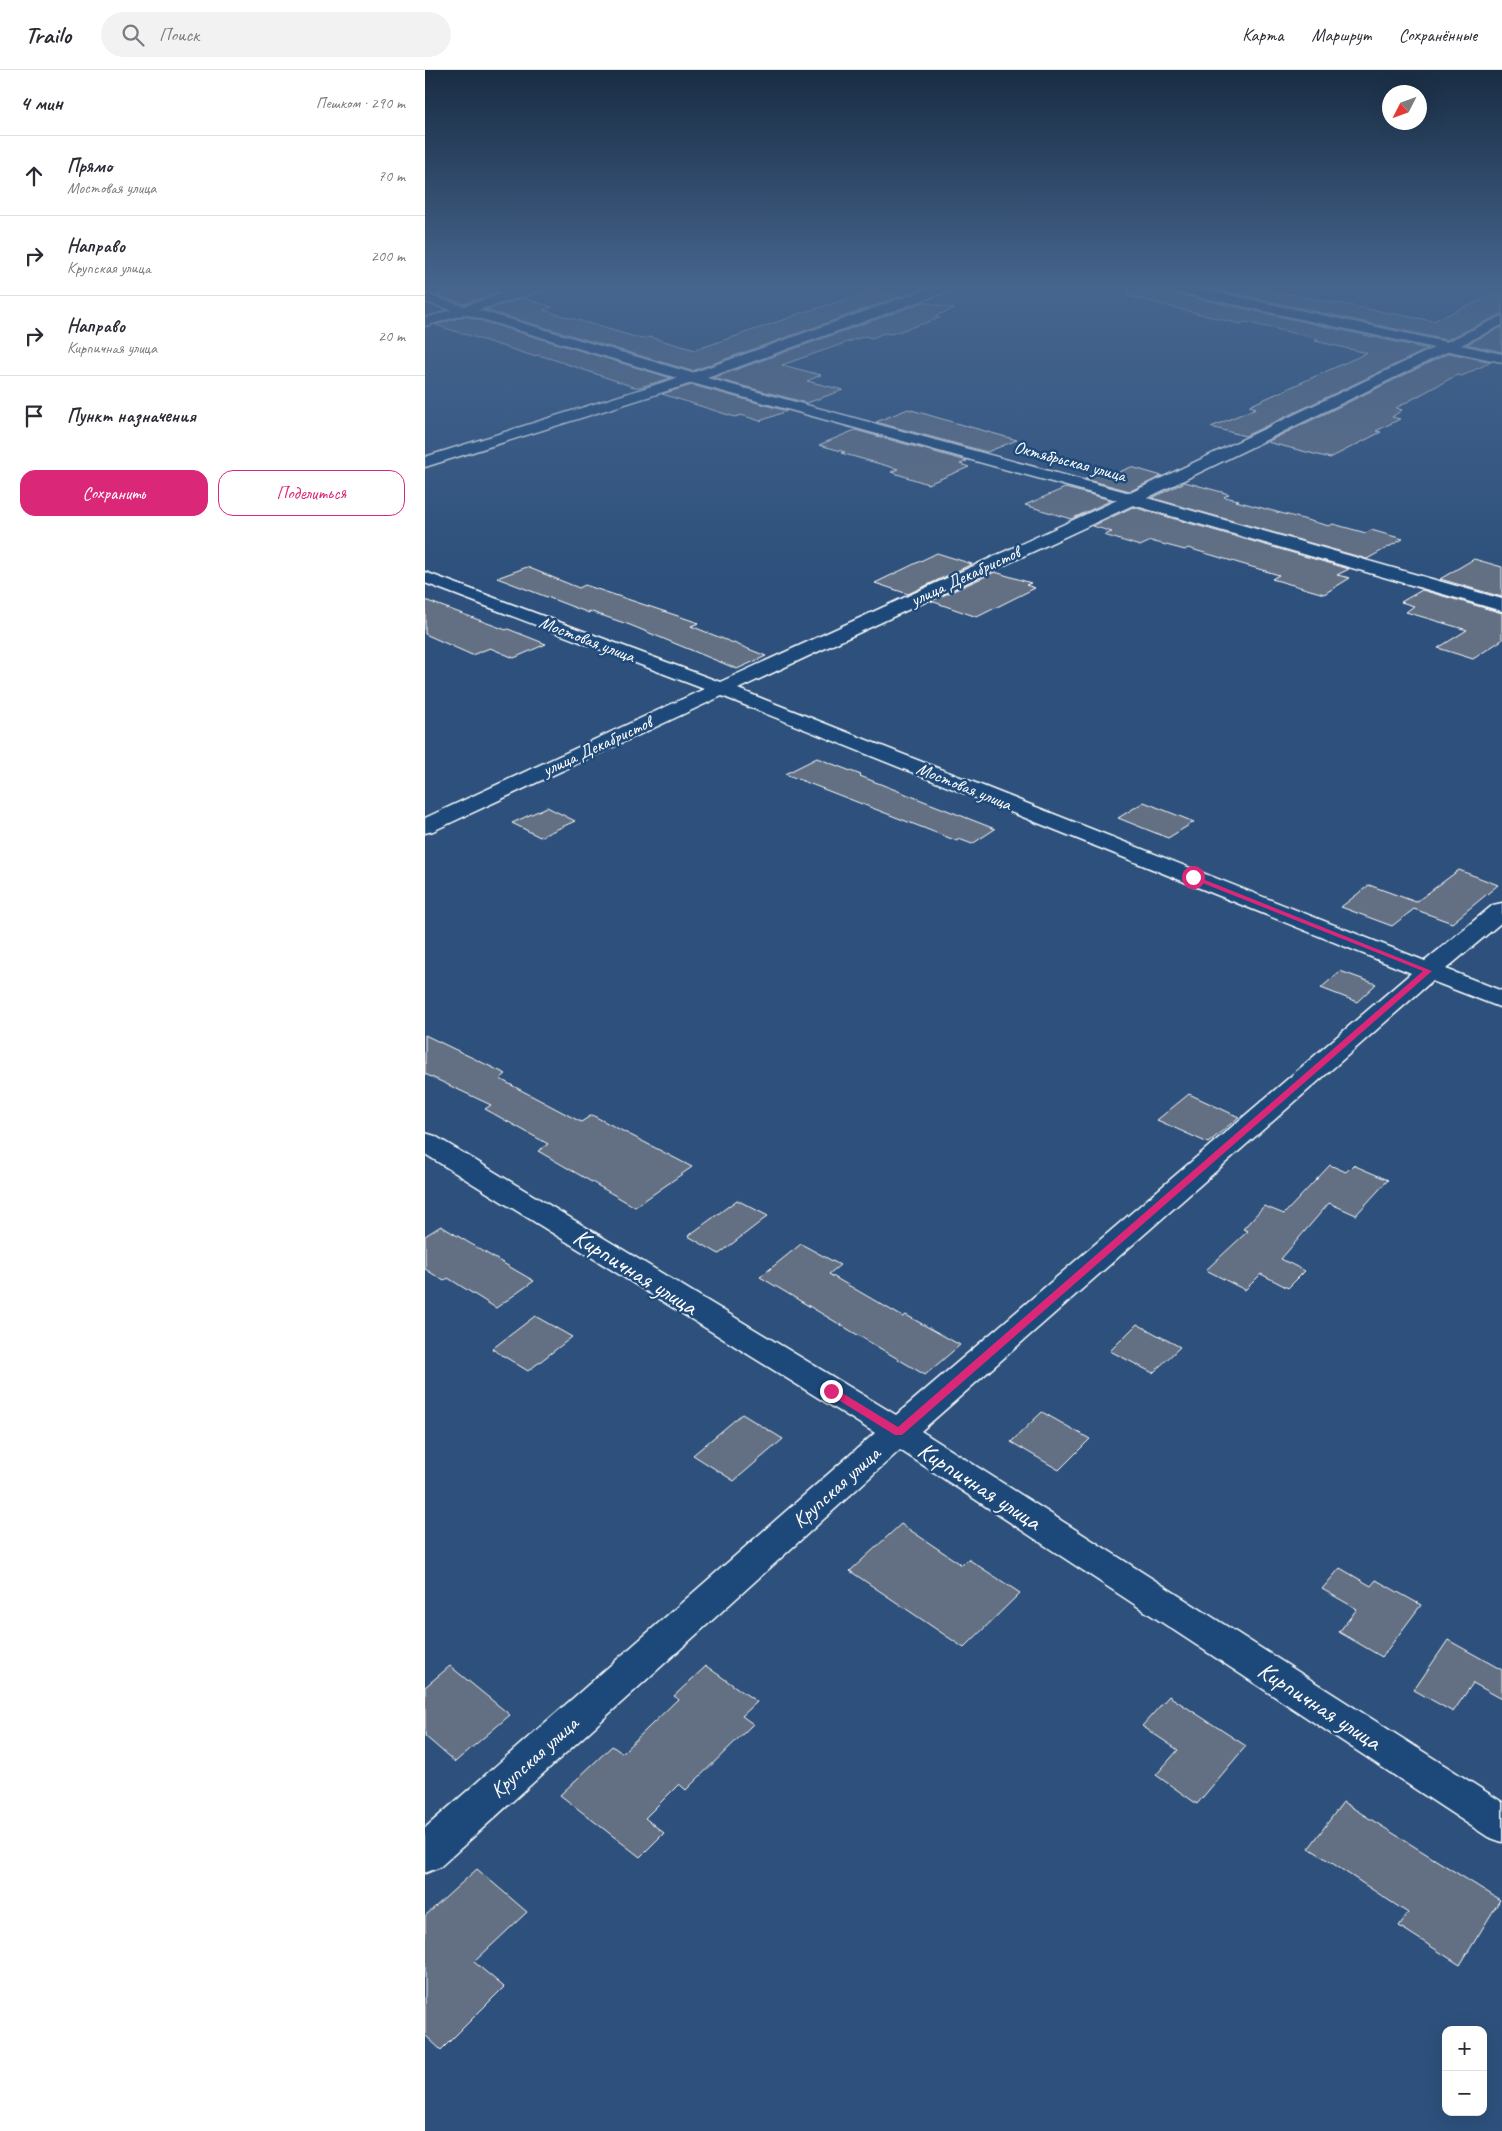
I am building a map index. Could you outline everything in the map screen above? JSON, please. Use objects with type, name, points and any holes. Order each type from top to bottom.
[{"type":"street","points":[[425,462],[679,382]]},
{"type":"street","name":"Октябрьская улица","points":[[707,382],[1132,499],[1502,606]]},
{"type":"street","name":"улица Декабристов","points":[[425,826],[1132,499],[1373,382]]},
{"type":"street","name":"Мостовая улица","points":[[425,577],[721,690],[1502,1000]]},
{"type":"street","name":"Крупская улица","points":[[425,1854],[898,1432],[1428,971],[1502,910]]},
{"type":"street","name":"Кирпичная улица","points":[[425,1142],[898,1432],[1502,1824]]},
{"type":"building","points":[[620,382],[657,382],[640,387]]},
{"type":"building","points":[[729,382],[812,382],[843,390],[807,403]]},
{"type":"building","points":[[1302,382],[1358,382],[1245,436],[1211,427],[1256,408],[1249,406]]},
{"type":"building","points":[[1389,382],[1444,382],[1396,408],[1402,410],[1392,417],[1400,419],[1376,431],[1381,432],[1330,458],[1267,442]]},
{"type":"building","points":[[692,385],[787,411],[760,421],[741,415],[735,417],[662,394]]},
{"type":"building","points":[[908,409],[1017,440],[987,452],[876,422]]},
{"type":"building","points":[[855,430],[967,461],[960,464],[969,467],[928,484],[891,472],[898,469],[819,445]]},
{"type":"building","points":[[1131,467],[1162,476],[1130,491],[1085,479],[1098,473],[1109,476]]},
{"type":"building","points":[[1185,482],[1229,494],[1224,497],[1239,500],[1236,501],[1329,526],[1333,524],[1366,533],[1371,530],[1403,539],[1367,559],[1152,498]]},
{"type":"building","points":[[1065,488],[1112,500],[1071,519],[1025,505]]},
{"type":"building","points":[[1133,507],[1349,569],[1337,575],[1350,578],[1324,594],[1272,579],[1279,575],[1188,548],[1185,550],[1151,541],[1140,546],[1104,535],[1112,532],[1093,526]]},
{"type":"building","points":[[937,553],[972,564],[908,594],[875,583]]},
{"type":"building","points":[[1474,559],[1502,567],[1502,597],[1440,579]]},
{"type":"building","points":[[527,567],[579,588],[585,585],[699,623],[691,626],[766,656],[737,669],[630,625],[589,611],[589,613],[497,578]]},
{"type":"building","points":[[995,572],[1031,583],[1026,585],[1035,588],[977,617],[931,601]]},
{"type":"building","points":[[1422,590],[1502,613],[1502,640],[1473,659],[1438,648],[1467,630],[1406,612],[1414,606],[1401,602]]},
{"type":"building","points":[[425,600],[546,644],[514,658],[490,648],[472,655],[425,634]]},
{"type":"building","points":[[817,758],[995,829],[972,844],[959,839],[957,841],[785,774]]},
{"type":"building","points":[[1144,802],[1194,822],[1168,838],[1118,818]]},
{"type":"building","points":[[547,807],[575,821],[540,837],[512,823]]},
{"type":"building","points":[[1459,870],[1498,885],[1452,923],[1414,909],[1392,926],[1341,907],[1369,885],[1416,902]]},
{"type":"building","points":[[1340,971],[1376,984],[1357,1002],[1321,988]]},
{"type":"building","points":[[425,1035],[506,1074],[500,1079],[581,1122],[592,1115],[692,1167],[635,1207],[538,1151],[548,1144],[485,1109],[491,1105],[425,1074]]},
{"type":"building","points":[[1189,1094],[1239,1117],[1208,1143],[1157,1120]]},
{"type":"building","points":[[1330,1165],[1346,1172],[1353,1165],[1388,1180],[1356,1215],[1329,1203],[1281,1259],[1305,1271],[1288,1288],[1261,1274],[1245,1290],[1206,1270],[1248,1231],[1243,1229],[1264,1206],[1284,1214]]},
{"type":"building","points":[[737,1200],[768,1216],[719,1254],[688,1236]]},
{"type":"building","points":[[441,1226],[534,1281],[496,1308],[448,1278],[444,1281],[425,1269],[425,1236]]},
{"type":"building","points":[[801,1244],[840,1265],[829,1274],[903,1317],[906,1315],[960,1345],[925,1375],[760,1277]]},
{"type":"building","points":[[535,1316],[572,1337],[528,1371],[492,1349]]},
{"type":"building","points":[[1137,1324],[1180,1347],[1153,1373],[1110,1351]]},
{"type":"building","points":[[1042,1412],[1090,1439],[1059,1470],[1011,1442]]},
{"type":"building","points":[[742,1414],[783,1439],[734,1481],[693,1455]]},
{"type":"building","points":[[901,1524],[962,1565],[968,1559],[1020,1593],[964,1648],[850,1571]]},
{"type":"building","points":[[1340,1568],[1371,1586],[1376,1580],[1421,1605],[1382,1657],[1339,1632],[1357,1609],[1322,1589]]},
{"type":"building","points":[[1448,1640],[1502,1670],[1502,1699],[1473,1683],[1453,1712],[1414,1690]]},
{"type":"building","points":[[450,1666],[510,1715],[455,1762],[425,1736],[425,1687]]},
{"type":"building","points":[[706,1666],[757,1702],[742,1716],[753,1724],[686,1790],[679,1784],[645,1818],[664,1833],[640,1857],[560,1795],[612,1746],[622,1753],[678,1699],[674,1696]]},
{"type":"building","points":[[1169,1696],[1246,1746],[1197,1804],[1156,1775],[1178,1750],[1142,1726]]},
{"type":"building","points":[[1343,1802],[1500,1900],[1460,1965],[1399,1926],[1408,1913],[1309,1848]]},
{"type":"building","points":[[477,1869],[527,1912],[474,1962],[504,1987],[441,2050],[425,2035],[425,1916]]},
{"type":"route","points":[[831,1391],[898,1432],[1428,971],[1193,877]]}]
